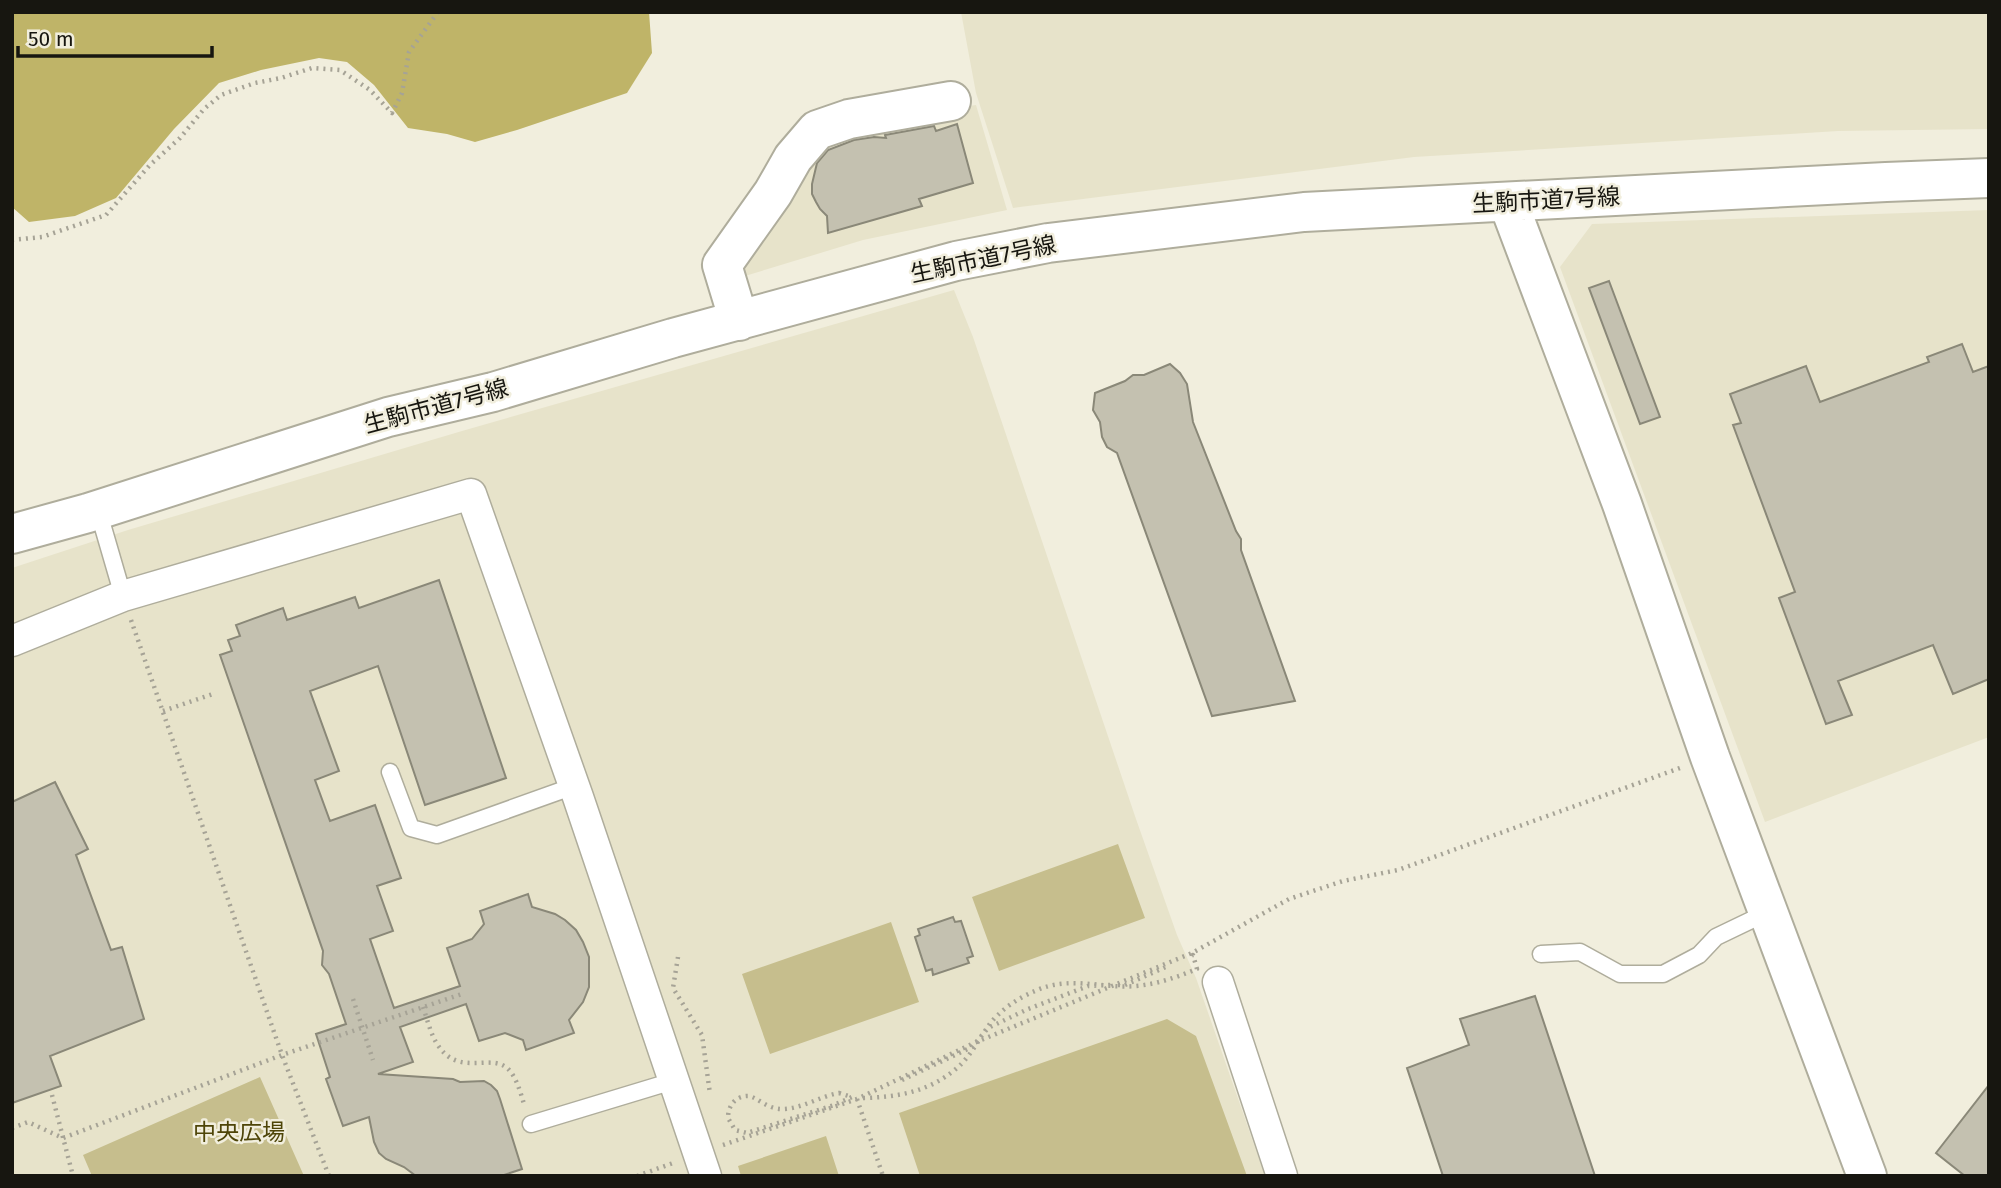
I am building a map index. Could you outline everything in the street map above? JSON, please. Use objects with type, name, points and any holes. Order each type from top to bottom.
[{"type":"street","points":[[739,321],[722,265],[773,193],[793,159],[817,130],[849,119],[951,101]]},
{"type":"street","name":"生駒市道7号線","points":[[12,534],[388,417],[494,393],[673,338],[956,261],[1048,243],[1304,212],[1989,178]]},
{"type":"street","points":[[1508,202],[1622,504],[1710,757],[1867,1176]]},
{"type":"street","points":[[12,641],[123,596],[471,494],[574,786],[702,1165]]},
{"type":"street","points":[[1218,982],[1282,1176]]},
{"type":"lane","points":[[98,509],[123,596]]},
{"type":"lane","points":[[390,772],[411,828],[437,835],[574,786]]},
{"type":"lane","points":[[1541,954],[1580,952],[1620,974],[1664,974],[1699,955],[1716,937],[1768,912]]},
{"type":"lane","points":[[531,1124],[673,1081]]},
{"type":"path","points":[[12,240],[42,237],[106,215],[204,109],[221,95],[255,83],[312,68],[340,70],[370,90],[392,113],[402,93],[408,52],[438,12]]},
{"type":"path","points":[[123,596],[282,1055],[330,1176]]},
{"type":"path","points":[[163,711],[214,694]]},
{"type":"path","points":[[641,1175],[702,1165],[857,1098],[972,1047],[976,1044],[982,1036],[988,1028],[1028,1009],[1088,986],[1098,984],[1111,985],[1125,985],[1193,955],[1197,969],[1160,983],[1133,986],[1120,985],[1107,984],[1094,983],[1082,982],[1039,989],[1012,1003],[991,1023],[985,1031],[979,1040],[973,1048],[958,1068],[933,1085],[914,1093],[887,1098],[857,1098],[834,1094],[795,1107],[779,1109],[749,1096],[739,1098],[729,1108],[728,1118],[734,1129],[744,1133],[857,1098],[974,1043],[1192,953],[1289,899],[1343,881],[1398,870],[1710,757]]},
{"type":"path","points":[[678,957],[673,988],[702,1035],[711,1104]]},
{"type":"path","points":[[12,1128],[28,1122],[63,1138],[282,1055],[462,994]]},
{"type":"path","points":[[352,999],[373,1060]]},
{"type":"path","points":[[423,1007],[433,1038],[445,1055],[464,1063],[495,1062],[510,1070],[531,1124]]},
{"type":"path","points":[[52,1095],[74,1176]]},
{"type":"path","points":[[857,1098],[883,1176]]},
{"type":"shaded area","points":[[12,12],[649,12],[652,53],[627,93],[475,142],[447,134],[408,128],[374,85],[347,62],[319,58],[261,70],[219,83],[174,129],[116,198],[75,216],[29,222],[12,207]]},
{"type":"shaded area","points":[[961,12],[1989,12],[1989,129],[1838,131],[1414,157],[1013,208],[976,93]]},
{"type":"shaded area","points":[[976,105],[1007,210],[863,240],[745,276],[740,263],[815,151],[867,122]]},
{"type":"shaded area","points":[[1989,210],[1989,737],[1765,822],[1560,267],[1592,224]]},
{"type":"shaded area","points":[[954,290],[973,337],[1136,819],[1177,935],[1196,978],[1265,1176],[12,1176],[12,568],[128,530],[462,431]]},
{"type":"green space","points":[[1118,844],[1145,918],[999,971],[972,897]]},
{"type":"green space","points":[[891,922],[919,1002],[770,1054],[742,974]]},
{"type":"green space","points":[[1167,1019],[1196,1036],[1247,1176],[920,1176],[899,1113]]},
{"type":"green space","name":"中央広場","points":[[260,1077],[304,1176],[92,1176],[83,1155]]},
{"type":"green space","points":[[826,1136],[839,1176],[741,1176],[738,1166]]},
{"type":"building","points":[[957,124],[973,183],[919,199],[922,206],[828,233],[827,216],[812,194],[812,184],[817,163],[828,150],[854,140],[886,138],[885,135],[934,126],[936,131]]},
{"type":"building","points":[[1609,281],[1660,417],[1640,424],[1589,288]]},
{"type":"building","points":[[1962,344],[1973,372],[1989,366],[1989,679],[1953,694],[1933,645],[1838,681],[1852,715],[1826,724],[1779,598],[1795,592],[1733,425],[1741,423],[1730,394],[1806,366],[1820,402],[1929,362],[1927,357]]},
{"type":"building","points":[[1170,364],[1187,384],[1193,422],[1241,539],[1241,550],[1295,701],[1212,716],[1117,453],[1107,447],[1102,437],[1100,422],[1093,410],[1095,393],[1133,375],[1144,375]]},
{"type":"building","points":[[439,580],[506,778],[425,805],[378,666],[310,691],[339,771],[315,780],[330,821],[375,805],[401,878],[377,886],[393,931],[370,939],[394,1008],[460,986],[447,948],[472,939],[484,924],[480,911],[528,894],[532,907],[565,920],[576,930],[583,942],[589,957],[589,987],[583,1002],[569,1020],[574,1033],[526,1050],[523,1040],[505,1033],[479,1041],[466,1004],[400,1027],[413,1062],[378,1074],[453,1079],[460,1082],[484,1081],[491,1085],[500,1099],[522,1169],[501,1176],[416,1176],[379,1153],[369,1117],[343,1126],[326,1079],[330,1077],[316,1034],[346,1024],[329,974],[322,965],[323,951],[220,655],[232,651],[228,640],[240,636],[236,625],[283,608],[287,620],[355,597],[359,608]]},
{"type":"building","points":[[55,782],[88,849],[76,855],[111,950],[122,947],[144,1019],[50,1056],[61,1086],[12,1103],[12,802]]},
{"type":"building","points":[[953,917],[955,922],[961,921],[973,956],[967,958],[969,963],[933,975],[932,969],[926,971],[915,937],[920,935],[918,929]]},
{"type":"building","points":[[1535,996],[1595,1176],[1443,1176],[1407,1068],[1469,1045],[1460,1019]]},
{"type":"building","points":[[1989,1085],[1989,1176],[1965,1176],[1936,1153]]}]
